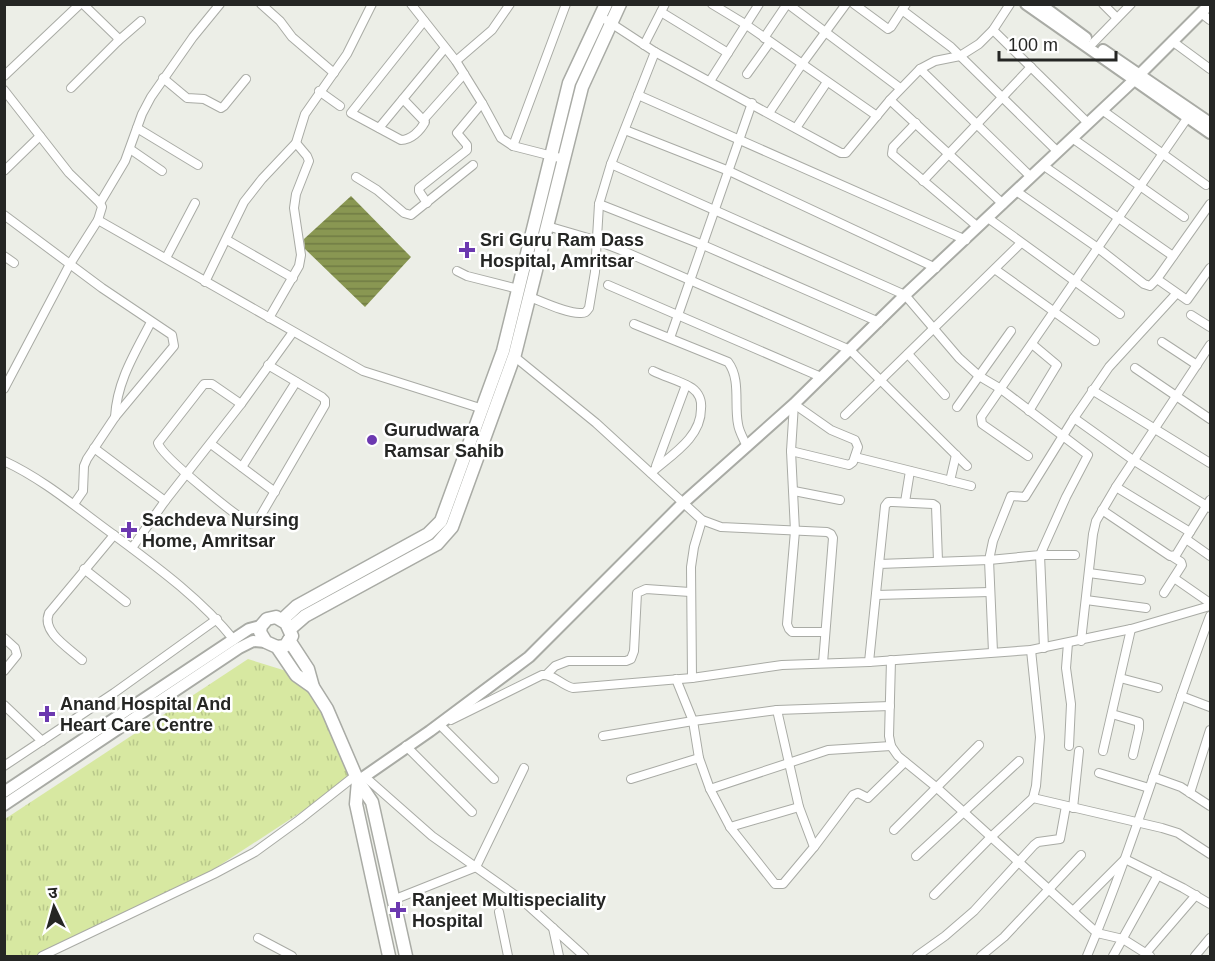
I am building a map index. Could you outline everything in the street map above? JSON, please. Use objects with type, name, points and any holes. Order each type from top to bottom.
[{"type":"main road","points":[[287,630],[305,616],[437,544],[452,527],[515,357],[530,297],[532,262],[558,157],[582,87],[620,4]]},
{"type":"main road","points":[[1026,4],[1136,78],[1210,123]]},
{"type":"main road","points":[[359,777],[430,731],[529,657],[683,503],[794,404],[905,295],[966,240],[1172,42],[1206,16],[1210,4]]},
{"type":"main road","points":[[1044,5],[1210,133]]},
{"type":"main road","points":[[4,805],[239,648],[253,641],[285,646],[287,630],[297,606],[428,534],[441,521],[503,351],[518,289],[547,226],[569,83],[603,8]]},
{"type":"main road","points":[[313,687],[296,675],[260,632],[261,626],[267,619],[276,617],[287,630],[308,669],[313,687],[327,709],[372,802],[406,957]]},
{"type":"main road","points":[[4,792],[249,629],[261,626]]},
{"type":"main road","points":[[359,777],[356,804],[390,957]]},
{"type":"street","points":[[4,76],[81,4],[117,37],[118,41]]},
{"type":"street","points":[[100,202],[125,161],[142,114],[163,78],[220,4]]},
{"type":"street","points":[[261,4],[280,21],[292,38],[334,73]]},
{"type":"street","points":[[206,282],[244,202],[296,143],[305,114],[351,46],[372,4]]},
{"type":"street","points":[[411,4],[456,61],[501,138],[513,146],[558,157]]},
{"type":"street","points":[[456,61],[492,30],[510,4]]},
{"type":"street","points":[[513,146],[566,4]]},
{"type":"street","points":[[712,4],[745,24],[877,116]]},
{"type":"street","points":[[710,81],[759,4]]},
{"type":"street","points":[[747,74],[788,4],[900,88]]},
{"type":"street","points":[[769,113],[846,4]]},
{"type":"street","points":[[854,4],[888,29],[904,8],[960,56],[1058,152]]},
{"type":"street","points":[[603,8],[612,23],[644,45],[841,153],[846,153],[900,88],[920,69],[935,62],[960,56],[979,44],[993,30],[1010,4]]},
{"type":"street","points":[[1102,4],[1117,18]]},
{"type":"street","points":[[1093,43],[1131,4]]},
{"type":"street","points":[[644,45],[663,8],[728,53]]},
{"type":"street","points":[[70,88],[141,21]]},
{"type":"street","points":[[424,21],[351,113],[401,140],[406,140],[424,125],[424,119],[464,74]]},
{"type":"street","points":[[993,30],[1088,123]]},
{"type":"street","points":[[1172,42],[1210,69]]},
{"type":"street","points":[[379,128],[445,48]]},
{"type":"street","points":[[530,297],[573,312],[585,312],[588,308],[595,272],[595,240],[599,204],[611,165],[656,52]]},
{"type":"street","points":[[923,181],[1031,67]]},
{"type":"street","points":[[920,69],[1031,177]]},
{"type":"street","points":[[163,78],[187,98],[204,99],[221,108],[246,79]]},
{"type":"street","points":[[796,128],[827,82]]},
{"type":"street","points":[[4,90],[69,173],[100,202],[102,207],[98,220],[70,264],[4,389]]},
{"type":"street","points":[[319,91],[340,106]]},
{"type":"street","points":[[638,95],[966,240]]},
{"type":"street","points":[[404,99],[424,119]]},
{"type":"street","points":[[890,100],[1003,204]]},
{"type":"street","points":[[427,203],[419,188],[467,150],[467,146],[457,133],[482,102]]},
{"type":"street","points":[[670,338],[752,103]]},
{"type":"street","points":[[1102,110],[1206,185]]},
{"type":"street","points":[[1028,456],[982,424],[981,417],[1188,117]]},
{"type":"street","points":[[915,123],[893,147],[892,154],[978,227]]},
{"type":"street","points":[[137,128],[198,165]]},
{"type":"street","points":[[625,130],[729,171],[936,268]]},
{"type":"street","points":[[4,171],[40,136]]},
{"type":"street","points":[[1072,138],[1184,217]]},
{"type":"street","points":[[269,318],[293,278],[301,255],[295,222],[296,194],[309,161],[296,143]]},
{"type":"street","points":[[130,149],[162,171]]},
{"type":"street","points":[[356,177],[377,190],[407,216],[416,212],[473,165]]},
{"type":"street","points":[[611,165],[715,209],[905,295],[933,330],[979,376],[1001,389],[1087,452],[1088,458],[1066,497],[1040,555],[1044,648]]},
{"type":"street","points":[[1044,166],[1173,256]]},
{"type":"street","points":[[1016,191],[1098,248],[1147,286],[1153,284],[1157,279],[1210,204]]},
{"type":"street","points":[[166,258],[195,203]]},
{"type":"street","points":[[599,204],[703,245],[879,322]]},
{"type":"street","points":[[4,215],[172,336],[174,346],[115,417],[94,448],[84,466],[82,491],[74,504]]},
{"type":"street","points":[[988,218],[1120,314]]},
{"type":"street","points":[[98,220],[363,371],[483,409]]},
{"type":"street","points":[[547,226],[595,240],[850,350],[967,466]]},
{"type":"street","points":[[227,240],[293,278]]},
{"type":"street","points":[[845,415],[1022,243]]},
{"type":"street","points":[[4,256],[14,263]]},
{"type":"street","points":[[1157,279],[1185,300],[1190,299],[1210,268]]},
{"type":"street","points":[[996,270],[1095,341]]},
{"type":"street","points":[[457,271],[467,276],[518,289]]},
{"type":"street","points":[[608,285],[821,377]]},
{"type":"street","points":[[993,652],[989,560],[993,541],[1011,496],[1025,497],[1092,390],[1121,352],[1176,294]]},
{"type":"street","points":[[1191,315],[1210,327]]},
{"type":"street","points":[[115,417],[117,393],[121,381],[151,322]]},
{"type":"street","points":[[634,324],[728,362],[733,368],[735,378],[738,425],[747,447]]},
{"type":"street","points":[[957,407],[1011,331]]},
{"type":"street","points":[[132,548],[293,332]]},
{"type":"street","points":[[1162,342],[1197,365]]},
{"type":"street","points":[[1029,411],[1057,365],[1032,344]]},
{"type":"street","points":[[1081,641],[1096,521],[1116,486],[1210,345]]},
{"type":"street","points":[[908,354],[945,395]]},
{"type":"street","points":[[515,357],[653,471],[702,520],[721,527],[831,534],[833,538],[823,663]]},
{"type":"street","points":[[241,404],[212,384],[204,384],[160,439],[159,447],[187,475],[251,524],[257,522],[325,405],[325,400],[268,365]]},
{"type":"street","points":[[1135,368],[1210,419]]},
{"type":"street","points":[[653,372],[686,386],[698,394],[702,404],[698,428],[691,438],[653,471]]},
{"type":"street","points":[[242,467],[296,381]]},
{"type":"street","points":[[653,471],[686,386]]},
{"type":"street","points":[[1092,390],[1210,463]]},
{"type":"street","points":[[794,404],[791,451],[795,531],[788,624],[792,632],[825,632]]},
{"type":"street","points":[[791,451],[849,465],[853,462],[858,447],[855,440],[831,430],[794,404]]},
{"type":"street","points":[[1074,418],[1133,460],[1209,504],[1173,557]]},
{"type":"street","points":[[211,444],[275,492]]},
{"type":"street","points":[[94,448],[165,501]]},
{"type":"street","points":[[950,480],[956,455]]},
{"type":"street","points":[[855,457],[971,486]]},
{"type":"street","points":[[4,461],[40,480],[132,548],[217,619],[234,640]]},
{"type":"street","points":[[904,502],[910,471]]},
{"type":"street","points":[[1116,486],[1188,536],[1210,556]]},
{"type":"street","points":[[794,490],[840,500]]},
{"type":"street","points":[[869,662],[885,506],[888,502],[936,506],[938,561]]},
{"type":"street","points":[[1102,510],[1182,563],[1164,593]]},
{"type":"street","points":[[692,678],[690,592],[694,547],[702,520]]},
{"type":"street","points":[[82,660],[50,630],[46,618],[114,535]]},
{"type":"street","points":[[879,564],[1075,555]]},
{"type":"street","points":[[84,570],[126,602]]},
{"type":"street","points":[[1089,573],[1142,580]]},
{"type":"street","points":[[1174,578],[1210,604]]},
{"type":"street","points":[[430,731],[505,692],[547,674],[555,666],[567,661],[626,661],[631,659],[634,651],[637,593],[646,589],[690,592]]},
{"type":"street","points":[[876,595],[990,592]]},
{"type":"street","points":[[1086,600],[1146,608]]},
{"type":"street","points":[[547,674],[564,686],[573,688],[692,678],[782,665],[869,662],[1031,650],[1131,629],[1210,604]]},
{"type":"street","points":[[1087,957],[1125,859],[1210,616]]},
{"type":"street","points":[[4,766],[114,693],[217,619]]},
{"type":"street","points":[[1103,751],[1131,629]]},
{"type":"street","points":[[4,638],[15,648],[17,655],[4,671]]},
{"type":"street","points":[[1068,643],[1066,668],[1071,704],[1069,746]]},
{"type":"street","points":[[934,895],[1033,798],[1040,757],[1040,737],[1031,650]]},
{"type":"street","points":[[891,660],[889,736],[891,746],[905,762],[936,787],[1097,933],[1123,939],[1148,955],[1196,895]]},
{"type":"street","points":[[1120,678],[1158,687]]},
{"type":"street","points":[[676,679],[693,721],[699,758],[710,789],[730,826],[775,884],[783,884],[853,795],[858,793],[868,798],[905,762]]},
{"type":"street","points":[[1181,696],[1210,707]]},
{"type":"street","points":[[4,705],[42,741]]},
{"type":"street","points":[[603,736],[777,710],[890,706]]},
{"type":"street","points":[[777,710],[787,763],[799,807],[814,847]]},
{"type":"street","points":[[1112,714],[1139,722],[1133,755]]},
{"type":"street","points":[[440,725],[494,779]]},
{"type":"street","points":[[1190,792],[1210,730]]},
{"type":"street","points":[[894,830],[979,745]]},
{"type":"street","points":[[406,746],[472,812]]},
{"type":"street","points":[[710,789],[828,750],[891,746]]},
{"type":"street","points":[[917,957],[974,911],[1038,842],[1060,839],[1070,807],[1079,751]]},
{"type":"street","points":[[631,779],[699,758]]},
{"type":"street","points":[[916,856],[1019,761]]},
{"type":"street","points":[[393,900],[476,867],[525,768]]},
{"type":"street","points":[[1099,773],[1149,788]]},
{"type":"street","points":[[42,957],[255,852],[359,777],[432,836],[522,900],[584,957]]},
{"type":"street","points":[[1153,777],[1181,787],[1210,806]]},
{"type":"street","points":[[1033,798],[1178,833],[1210,854]]},
{"type":"street","points":[[730,826],[799,807]]},
{"type":"street","points":[[981,957],[1004,937],[1081,855]]},
{"type":"street","points":[[1125,859],[1210,904]]},
{"type":"street","points":[[1073,911],[1125,859]]},
{"type":"street","points":[[1113,957],[1158,875]]},
{"type":"street","points":[[499,912],[508,957]]},
{"type":"street","points":[[552,927],[559,957]]},
{"type":"street","points":[[258,938],[292,957]]},
{"type":"street","points":[[1195,957],[1210,938]]},
{"type":"green space","points":[[248,659],[296,674],[325,707],[350,780],[205,875],[42,956],[5,956],[5,819]]},
{"type":"shaded area","points":[[351,196],[411,257],[365,307],[305,249],[304,239]]},
{"type":"place","name":"Sri Guru Ram Dass Hospital, Amritsar","points":[[467,250]]},
{"type":"place","name":"Gurudwara Ramsar Sahib","points":[[372,440]]},
{"type":"place","name":"Sachdeva Nursing Home, Amritsar","points":[[129,530]]},
{"type":"place","name":"Anand Hospital And Heart Care Centre","points":[[47,714]]},
{"type":"place","name":"Ranjeet Multispeciality Hospital","points":[[398,910]]}]
